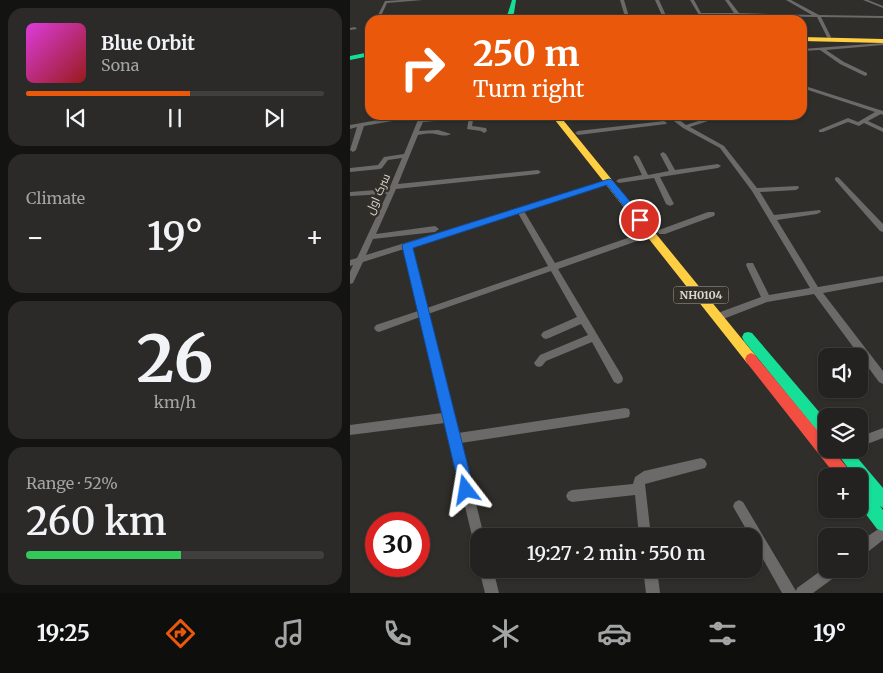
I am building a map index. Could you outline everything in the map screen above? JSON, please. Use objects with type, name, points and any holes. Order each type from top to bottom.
[{"type":"main road","points":[[512,15],[514,0]]},
{"type":"main road","points":[[807,37],[883,41]]},
{"type":"main road","points":[[807,37],[883,41]]},
{"type":"main road","points":[[350,56],[365,54]]},
{"type":"main road","name":"NH0104","points":[[559,120],[614,181]]},
{"type":"main road","name":"NH0104","points":[[567,120],[723,315],[839,468]]},
{"type":"main road","name":"NH0104","points":[[723,315],[818,422]]},
{"type":"main road","points":[[848,458],[883,500]]},
{"type":"main road","points":[[868,504],[883,523]]},
{"type":"street","points":[[380,15],[386,2],[421,0]]},
{"type":"street","points":[[622,0],[626,15]]},
{"type":"street","points":[[657,0],[664,15]]},
{"type":"street","points":[[692,0],[701,15]]},
{"type":"street","points":[[727,0],[737,14]]},
{"type":"street","points":[[788,0],[818,16],[829,37]]},
{"type":"street","points":[[865,0],[883,8]]},
{"type":"street","points":[[725,15],[778,15]]},
{"type":"street","points":[[807,16],[883,17]]},
{"type":"street","points":[[807,50],[883,41]]},
{"type":"street","points":[[822,49],[842,63],[865,74]]},
{"type":"street","points":[[807,88],[882,113]]},
{"type":"street","points":[[821,131],[848,120],[859,124],[882,113]]},
{"type":"street","points":[[350,127],[398,120]]},
{"type":"street","name":"سرک اول","points":[[350,281],[393,189],[416,133],[419,120]]},
{"type":"street","points":[[471,120],[469,128],[484,129],[484,131]]},
{"type":"street","points":[[676,120],[722,147],[755,190],[815,289],[883,379]]},
{"type":"street","points":[[685,127],[707,120]]},
{"type":"street","points":[[864,121],[883,130]]},
{"type":"street","points":[[578,133],[664,123]]},
{"type":"street","points":[[353,150],[361,125]]},
{"type":"street","points":[[416,133],[438,132],[438,134],[448,134]]},
{"type":"street","points":[[662,154],[674,173]]},
{"type":"street","points":[[350,170],[380,167],[386,158],[406,156]]},
{"type":"street","points":[[636,157],[646,177]]},
{"type":"street","points":[[350,263],[614,181],[718,166]]},
{"type":"street","points":[[350,194],[538,172]]},
{"type":"street","points":[[656,176],[670,204]]},
{"type":"street","points":[[836,179],[883,229]]},
{"type":"street","points":[[755,190],[796,188]]},
{"type":"street","points":[[520,210],[618,380]]},
{"type":"street","points":[[772,218],[817,212]]},
{"type":"street","points":[[379,328],[711,214]]},
{"type":"street","points":[[371,237],[435,229]]},
{"type":"street","points":[[407,246],[476,528]]},
{"type":"street","points":[[750,265],[766,298]]},
{"type":"street","points":[[723,315],[766,298],[883,279]]},
{"type":"street","points":[[546,335],[584,319]]},
{"type":"street","points":[[539,363],[543,358],[594,337]]},
{"type":"street","points":[[454,439],[625,413]]},
{"type":"street","points":[[350,430],[448,417]]},
{"type":"street","points":[[868,439],[883,433]]},
{"type":"street","points":[[644,528],[639,481],[644,478],[701,464]]},
{"type":"street","points":[[572,496],[639,489]]},
{"type":"street","points":[[739,506],[790,593]]},
{"type":"street","points":[[868,543],[883,532]]},
{"type":"street","points":[[488,578],[492,593]]},
{"type":"street","points":[[651,578],[653,593]]},
{"type":"street","points":[[802,593],[822,578]]},
{"type":"traffic: fast","points":[[510,15],[514,0]]},
{"type":"traffic: fast","points":[[350,58],[365,55]]},
{"type":"traffic: fast","points":[[748,337],[818,421]]},
{"type":"traffic: fast","points":[[848,458],[883,500]]},
{"type":"traffic: fast","points":[[868,504],[883,523]]},
{"type":"traffic: slow","points":[[807,39],[883,41]]},
{"type":"traffic: slow","points":[[559,120],[751,359]]},
{"type":"traffic: jam","points":[[751,359],[839,468]]},
{"type":"route","points":[[466,490],[407,246],[609,182],[640,220]]}]
